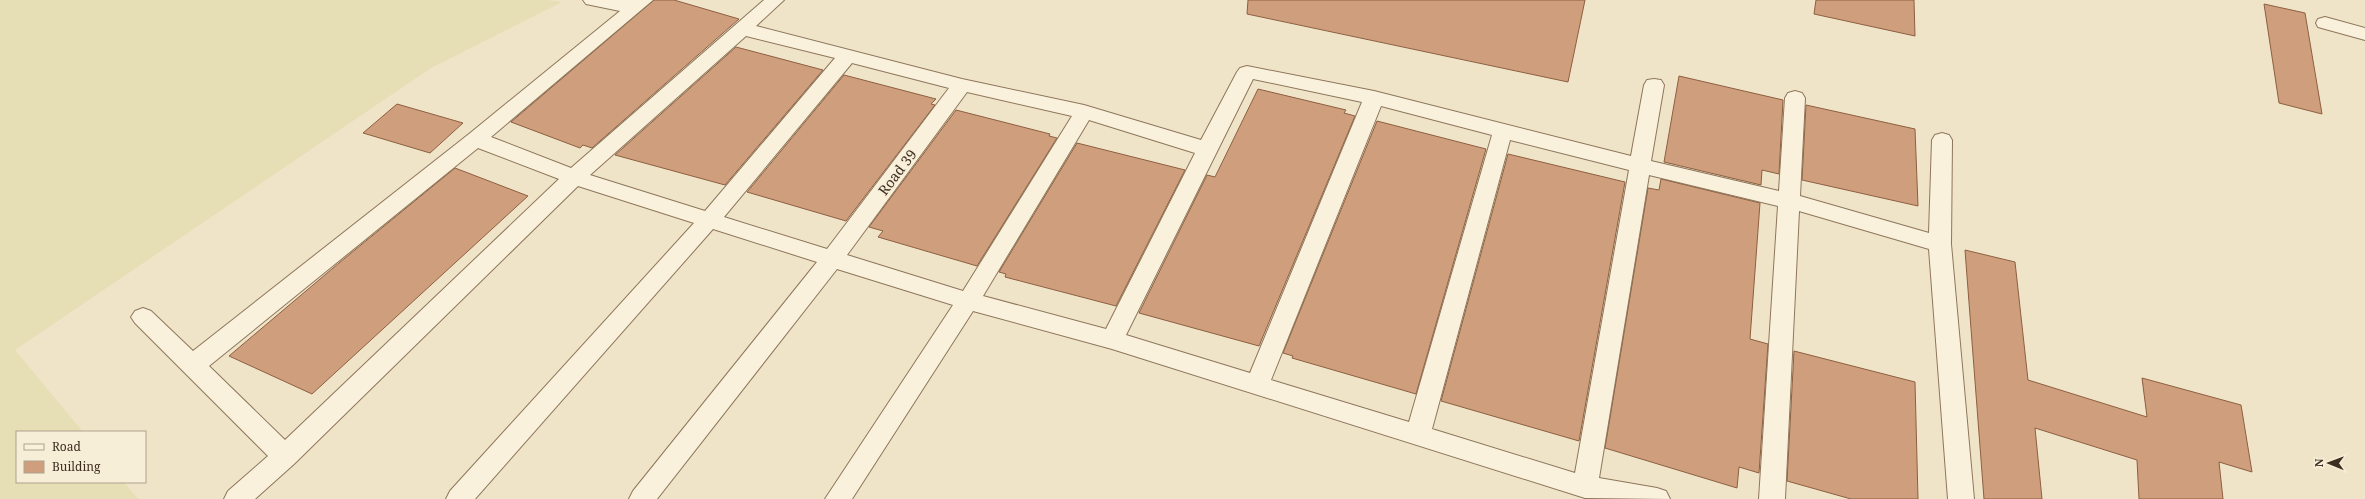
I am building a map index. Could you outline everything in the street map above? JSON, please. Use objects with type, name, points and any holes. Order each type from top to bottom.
[{"type":"street","points":[[592,0],[639,4]]},
{"type":"street","points":[[237,499],[285,456],[574,177],[775,0]]},
{"type":"street","points":[[193,365],[476,139],[639,4]]},
{"type":"street","points":[[2325,23],[2365,34]]},
{"type":"street","points":[[743,29],[962,85],[1084,112],[1207,149]]},
{"type":"street","points":[[459,499],[710,220],[848,55]]},
{"type":"street","points":[[1112,340],[1247,72],[1374,98],[1641,166],[1790,201],[1940,244]]},
{"type":"street","name":"Road 39","points":[[642,499],[832,259],[962,85]]},
{"type":"street","points":[[1585,487],[1654,85]]},
{"type":"street","points":[[1257,385],[1374,98]]},
{"type":"street","points":[[1772,499],[1795,98]]},
{"type":"street","points":[[838,499],[968,301],[1084,112]]},
{"type":"street","points":[[1418,435],[1503,130]]},
{"type":"street","points":[[476,139],[574,177],[968,301],[1112,340],[1585,487],[1657,499]]},
{"type":"street","points":[[1942,140],[1940,244],[1961,499]]},
{"type":"street","points":[[143,317],[285,456]]},
{"type":"shaded area","points":[[0,0],[546,0],[562,2],[431,68],[15,350],[82,431],[16,431],[16,483],[125,483],[138,499],[0,499]]},
{"type":"building","points":[[654,0],[674,0],[739,19],[592,148],[583,145],[580,148],[511,122]]},
{"type":"building","points":[[1248,0],[1585,0],[1568,82],[1247,14]]},
{"type":"building","points":[[1816,0],[1914,0],[1915,36],[1814,14]]},
{"type":"building","points":[[2264,4],[2305,13],[2322,114],[2279,103]]},
{"type":"building","points":[[736,47],[823,70],[725,185],[615,155]]},
{"type":"building","points":[[844,75],[936,99],[931,104],[935,105],[846,221],[747,192]]},
{"type":"building","points":[[1679,76],[1783,100],[1779,174],[1762,170],[1761,185],[1664,162]]},
{"type":"building","points":[[1258,89],[1346,110],[1344,113],[1355,116],[1259,346],[1139,313],[1207,175],[1215,177]]},
{"type":"building","points":[[397,104],[463,123],[430,153],[363,133]]},
{"type":"building","points":[[1806,105],[1915,129],[1918,206],[1802,180]]},
{"type":"building","points":[[956,110],[1050,134],[1049,136],[1057,138],[977,266],[878,237],[883,231],[869,227]]},
{"type":"building","points":[[1377,121],[1486,149],[1416,394],[1292,358],[1293,356],[1283,353]]},
{"type":"building","points":[[1077,143],[1185,170],[1116,306],[1005,277],[1006,274],[999,272]]},
{"type":"building","points":[[1508,154],[1625,182],[1579,441],[1441,401]]},
{"type":"building","points":[[455,168],[528,196],[312,394],[229,356],[339,263]]},
{"type":"building","points":[[1661,179],[1760,203],[1750,339],[1768,344],[1759,473],[1739,467],[1737,488],[1605,448],[1648,188],[1659,190]]},
{"type":"building","points":[[1965,250],[2015,262],[2028,380],[2147,417],[2142,378],[2241,405],[2252,472],[2219,462],[2223,499],[2139,499],[2137,460],[2035,428],[2042,499],[1984,499]]},
{"type":"building","points":[[1794,351],[1915,382],[1918,499],[1851,499],[1787,481]]}]
